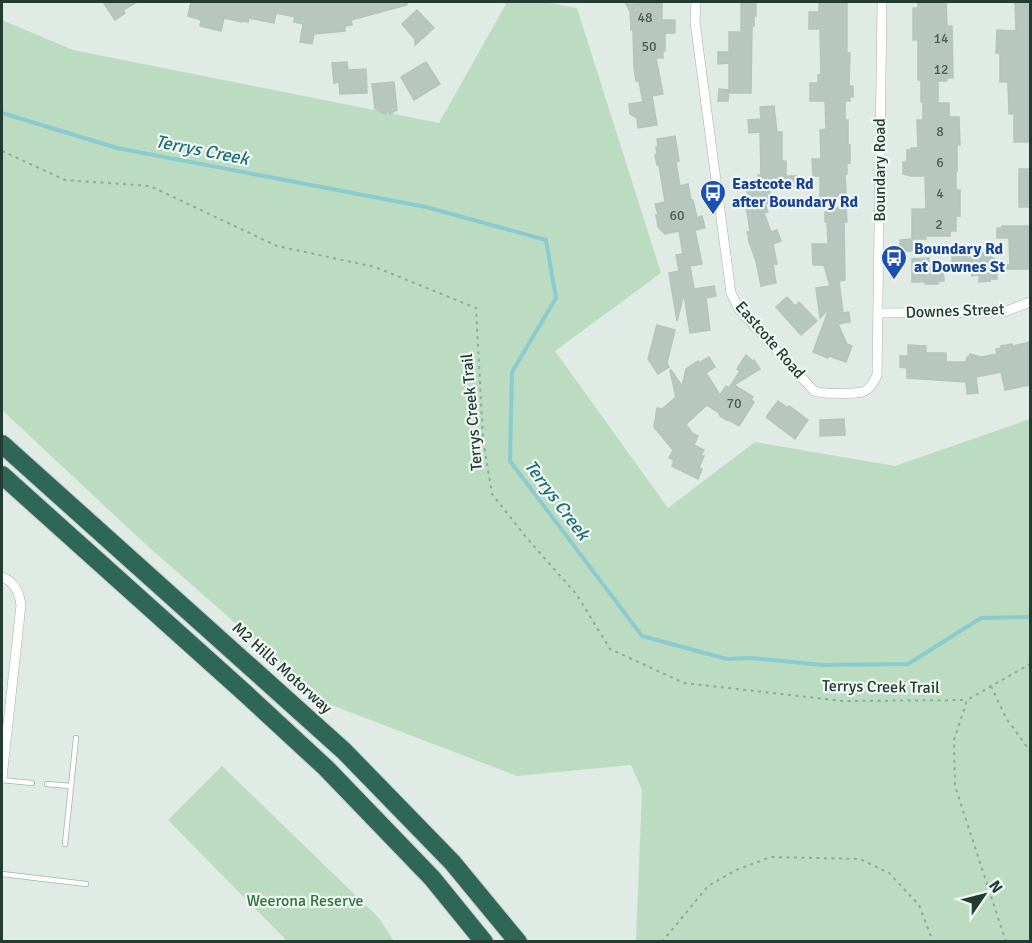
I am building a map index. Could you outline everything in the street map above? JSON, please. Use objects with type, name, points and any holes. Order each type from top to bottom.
[{"type":"highway","name":"M2 Hills Motorway","points":[[2,444],[344,751],[452,862],[518,942]]},
{"type":"highway","points":[[2,475],[326,768],[432,878],[484,942]]},
{"type":"street","name":"Eastcote Road","points":[[696,2],[695,22],[731,293],[739,309],[814,391],[822,393],[862,392],[872,386],[878,375]]},
{"type":"street","name":"Boundary Road","points":[[878,375],[882,2]]},
{"type":"street","name":"Downes Street","points":[[879,313],[1004,312],[1030,302]]},
{"type":"street","points":[[2,577],[14,585],[20,594],[21,605],[2,779]]},
{"type":"lane","points":[[65,844],[76,738]]},
{"type":"lane","points":[[2,779],[33,783]]},
{"type":"lane","points":[[47,784],[71,786]]},
{"type":"lane","points":[[2,874],[86,884]]},
{"type":"path","name":"Terrys Creek Trail","points":[[2,151],[65,180],[150,186],[277,246],[375,267],[476,308],[483,439],[492,494],[577,595],[610,649],[684,683],[843,701],[967,700]]},
{"type":"path","points":[[1006,942],[955,786],[954,740],[967,700],[1030,664]]},
{"type":"path","points":[[990,686],[1006,718],[1030,751]]},
{"type":"path","points":[[662,942],[708,886],[736,870],[771,857],[860,859],[890,873],[919,905],[933,942]]},
{"type":"green space","points":[[507,2],[544,2],[577,8],[661,273],[555,351],[668,508],[755,442],[895,466],[1030,419],[1030,941],[636,941],[642,790],[631,765],[517,776],[326,703],[142,541],[2,410],[2,20],[73,50],[439,123]]},
{"type":"green space","name":"Weerona Reserve","points":[[222,766],[379,918],[394,941],[287,941],[168,820]]},
{"type":"building","points":[[103,2],[137,2],[123,10],[125,13],[115,20]]},
{"type":"building","points":[[191,2],[407,2],[407,5],[351,20],[352,25],[345,26],[345,31],[314,34],[312,44],[300,42],[303,24],[294,22],[295,17],[276,13],[274,23],[249,18],[248,22],[242,22],[224,18],[221,31],[200,26],[201,20],[188,16]]},
{"type":"building","points":[[637,2],[662,3],[662,20],[675,20],[675,33],[665,33],[663,58],[656,58],[663,94],[652,96],[657,125],[638,128],[637,118],[630,114],[629,104],[643,102],[639,81],[636,81],[633,30],[631,30],[630,11],[626,4],[637,4]]},
{"type":"building","points":[[741,2],[756,2],[756,16],[754,16],[754,26],[752,26],[751,93],[729,93],[729,63],[718,64],[718,52],[729,52],[729,32],[741,32]]},
{"type":"building","points":[[819,2],[847,2],[849,86],[853,86],[853,97],[850,97],[850,101],[845,101],[845,120],[848,120],[848,145],[850,145],[850,163],[847,163],[847,174],[845,174],[846,195],[820,201],[820,176],[813,176],[812,159],[821,159],[820,130],[826,129],[825,101],[810,101],[810,83],[818,83],[818,75],[821,75],[820,29],[809,29],[809,12],[819,12]]},
{"type":"building","points":[[918,2],[946,2],[947,26],[952,26],[953,78],[938,81],[938,103],[949,103],[949,117],[959,117],[960,145],[957,145],[956,190],[960,190],[960,216],[956,216],[956,231],[950,231],[950,236],[926,236],[926,239],[912,239],[912,209],[926,209],[925,176],[903,174],[903,162],[907,162],[907,150],[918,148],[917,120],[923,120],[921,80],[918,80],[918,40],[913,40],[913,8],[918,8]]},
{"type":"building","points":[[1015,2],[1030,2],[1030,142],[1014,142],[1014,114],[1009,114],[1008,82],[1000,82],[1000,53],[996,53],[997,30],[1016,31]]},
{"type":"building","points":[[417,10],[434,28],[415,45],[415,39],[402,24]]},
{"type":"building","points":[[347,62],[348,70],[366,69],[367,93],[340,94],[339,82],[334,83],[332,63]]},
{"type":"building","points":[[426,62],[440,84],[414,100],[401,77]]},
{"type":"building","points":[[394,82],[397,110],[390,114],[388,111],[385,114],[375,109],[372,84]]},
{"type":"building","points":[[719,89],[729,90],[728,101],[718,101]]},
{"type":"building","points":[[774,106],[777,132],[782,132],[782,161],[786,161],[786,176],[797,176],[798,186],[769,188],[772,202],[765,204],[768,212],[764,213],[771,232],[777,230],[781,241],[773,244],[777,264],[773,264],[776,283],[761,286],[756,261],[748,239],[747,232],[750,231],[745,200],[748,199],[746,186],[760,184],[758,175],[761,175],[760,132],[749,133],[748,120],[761,119],[760,107]]},
{"type":"building","points":[[675,136],[680,186],[688,184],[697,218],[702,216],[705,228],[695,230],[702,264],[690,266],[694,289],[714,286],[716,296],[706,298],[710,330],[690,333],[684,294],[677,321],[669,273],[679,271],[676,255],[683,254],[679,231],[665,234],[658,227],[655,204],[665,202],[659,165],[657,165],[655,155],[657,154],[656,147],[658,147],[657,139]]},
{"type":"building","points":[[1019,169],[1030,169],[1030,207],[1019,207]]},
{"type":"building","points":[[846,205],[845,280],[839,281],[843,313],[849,312],[850,322],[838,324],[847,344],[852,346],[846,362],[813,352],[829,309],[820,318],[816,288],[830,286],[824,265],[813,265],[812,244],[828,244],[825,212]]},
{"type":"building","points":[[1002,226],[1030,226],[1030,269],[997,269],[997,279],[979,282],[979,275],[972,276],[971,268],[952,268],[952,252],[990,253],[991,257],[1010,266],[1009,238],[997,238],[997,228],[1002,228]]},
{"type":"building","points":[[912,239],[912,251],[900,251],[900,240]]},
{"type":"building","points":[[929,258],[929,265],[943,264],[944,281],[938,281],[938,284],[912,282],[912,259]]},
{"type":"building","points":[[787,297],[795,306],[799,302],[817,321],[801,335],[776,307]]},
{"type":"building","points":[[657,325],[675,330],[667,363],[669,367],[658,374],[648,359]]},
{"type":"building","points":[[1030,342],[1030,385],[1005,390],[1001,372],[976,377],[978,393],[967,394],[966,382],[907,378],[907,368],[900,367],[900,356],[908,356],[908,345],[926,346],[926,353],[946,353],[946,362],[966,362],[970,354],[981,357],[997,354],[996,349],[1001,346]]},
{"type":"building","points":[[746,355],[754,360],[760,369],[734,385],[753,397],[751,399],[754,402],[739,426],[726,420],[707,405],[686,424],[692,433],[698,436],[694,445],[704,450],[701,455],[704,456],[699,468],[702,469],[698,479],[672,466],[674,460],[669,458],[673,450],[654,427],[657,408],[662,409],[676,397],[670,371],[682,386],[686,369],[709,357],[715,367],[706,373],[720,395],[726,386],[729,388],[740,371],[737,369]]},
{"type":"building","points":[[778,401],[808,420],[795,439],[766,417]]},
{"type":"building","points":[[844,419],[845,435],[820,436],[820,420]]},
{"type":"waterway","name":"Terrys Creek","points":[[2,113],[117,148],[426,207],[546,240],[556,298],[512,372],[510,461],[642,636],[727,659],[751,658],[822,665],[908,664],[981,618],[1030,617]]},
{"type":"place","name":"Eastcote Rd after Boundary Rd","points":[[713,216]]},
{"type":"place","name":"Boundary Rd at Downes St","points":[[894,281]]}]
